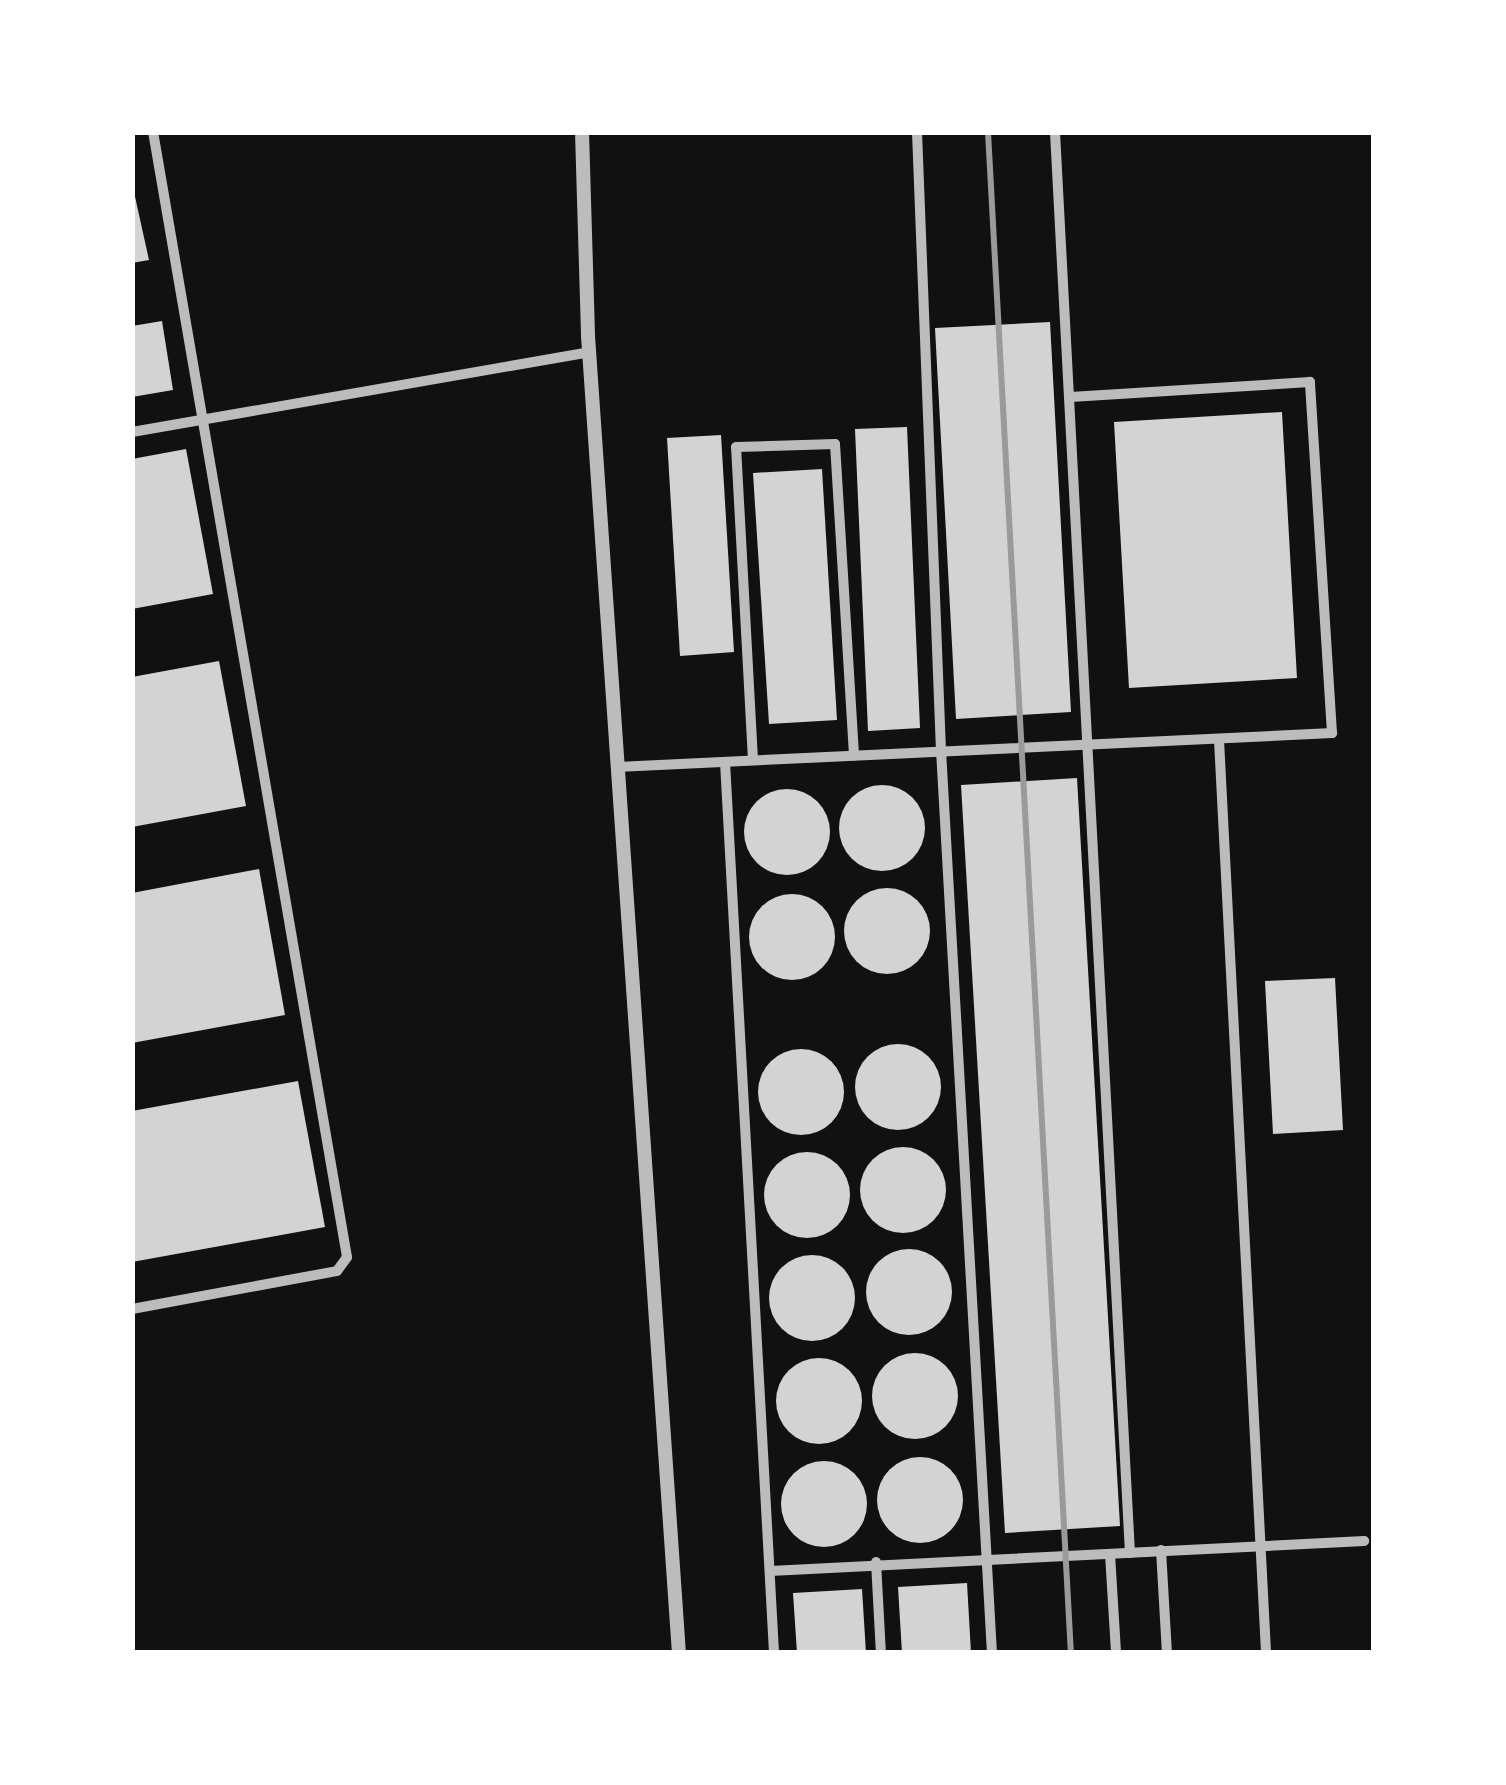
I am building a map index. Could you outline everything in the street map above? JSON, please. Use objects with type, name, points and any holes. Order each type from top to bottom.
[{"type":"street","points":[[132,1309],[337,1271],[347,1257],[153,132]]},
{"type":"street","points":[[582,132],[589,352],[679,1653]]},
{"type":"street","points":[[917,132],[941,750],[992,1653]]},
{"type":"street","points":[[1054,132],[1130,1553]]},
{"type":"street","points":[[132,432],[589,352]]},
{"type":"street","points":[[617,767],[941,750],[1087,749],[1332,733],[1310,382],[1070,397]]},
{"type":"street","points":[[753,760],[736,446],[835,443],[854,754]]},
{"type":"street","points":[[1219,740],[1266,1653]]},
{"type":"street","points":[[725,762],[774,1653]]},
{"type":"street","points":[[770,1570],[1364,1541]]},
{"type":"street","points":[[1161,1550],[1167,1653]]},
{"type":"street","points":[[1110,1554],[1116,1653]]},
{"type":"street","points":[[876,1562],[881,1653]]},
{"type":"building","points":[[132,183],[149,260],[132,263]]},
{"type":"building","points":[[162,321],[173,390],[132,397],[132,326]]},
{"type":"building","points":[[1050,322],[1071,712],[956,719],[935,328]]},
{"type":"building","points":[[1282,412],[1297,678],[1129,688],[1114,422]]},
{"type":"building","points":[[907,427],[920,728],[868,731],[855,429]]},
{"type":"building","points":[[721,435],[734,652],[680,656],[667,438]]},
{"type":"building","points":[[186,449],[213,594],[132,609],[132,459]]},
{"type":"building","points":[[822,469],[837,720],[769,724],[753,473]]},
{"type":"building","points":[[219,661],[246,806],[132,827],[132,677]]},
{"type":"building","points":[[1077,778],[1120,1526],[1005,1533],[961,785]]},
{"type":"building","points":[[882,785],[912,798],[925,828],[912,858],[882,871],[852,858],[839,828],[852,798]]},
{"type":"building","points":[[787,789],[817,802],[830,832],[817,862],[787,875],[757,862],[744,832],[757,802]]},
{"type":"building","points":[[259,869],[285,1015],[132,1043],[132,893]]},
{"type":"building","points":[[887,888],[917,901],[930,931],[917,961],[887,974],[857,961],[844,931],[857,901]]},
{"type":"building","points":[[792,894],[822,907],[835,937],[822,967],[792,980],[762,967],[749,937],[762,907]]},
{"type":"building","points":[[1335,978],[1343,1130],[1273,1134],[1265,981]]},
{"type":"building","points":[[898,1044],[928,1057],[941,1087],[928,1117],[898,1130],[868,1117],[855,1087],[868,1057]]},
{"type":"building","points":[[801,1049],[831,1062],[844,1092],[831,1122],[801,1135],[771,1122],[758,1092],[771,1062]]},
{"type":"building","points":[[298,1081],[325,1227],[132,1262],[132,1111]]},
{"type":"building","points":[[903,1147],[933,1160],[946,1190],[933,1220],[903,1233],[873,1220],[860,1190],[873,1160]]},
{"type":"building","points":[[807,1152],[837,1165],[850,1195],[837,1225],[807,1238],[777,1225],[764,1195],[777,1165]]},
{"type":"building","points":[[909,1249],[939,1262],[952,1292],[939,1322],[909,1335],[879,1322],[866,1292],[879,1262]]},
{"type":"building","points":[[812,1255],[842,1268],[855,1298],[842,1328],[812,1341],[782,1328],[769,1298],[782,1268]]},
{"type":"building","points":[[915,1353],[945,1366],[958,1396],[945,1426],[915,1439],[885,1426],[872,1396],[885,1366]]},
{"type":"building","points":[[819,1358],[849,1371],[862,1401],[849,1431],[819,1444],[789,1431],[776,1401],[789,1371]]},
{"type":"building","points":[[920,1457],[950,1470],[963,1500],[950,1530],[920,1543],[890,1530],[877,1500],[890,1470]]},
{"type":"building","points":[[824,1461],[854,1474],[867,1504],[854,1534],[824,1547],[794,1534],[781,1504],[794,1474]]},
{"type":"building","points":[[967,1583],[971,1653],[902,1653],[898,1587]]},
{"type":"building","points":[[862,1589],[866,1653],[797,1653],[793,1593]]},
{"type":"railway","points":[[988,132],[1071,1653]]}]
